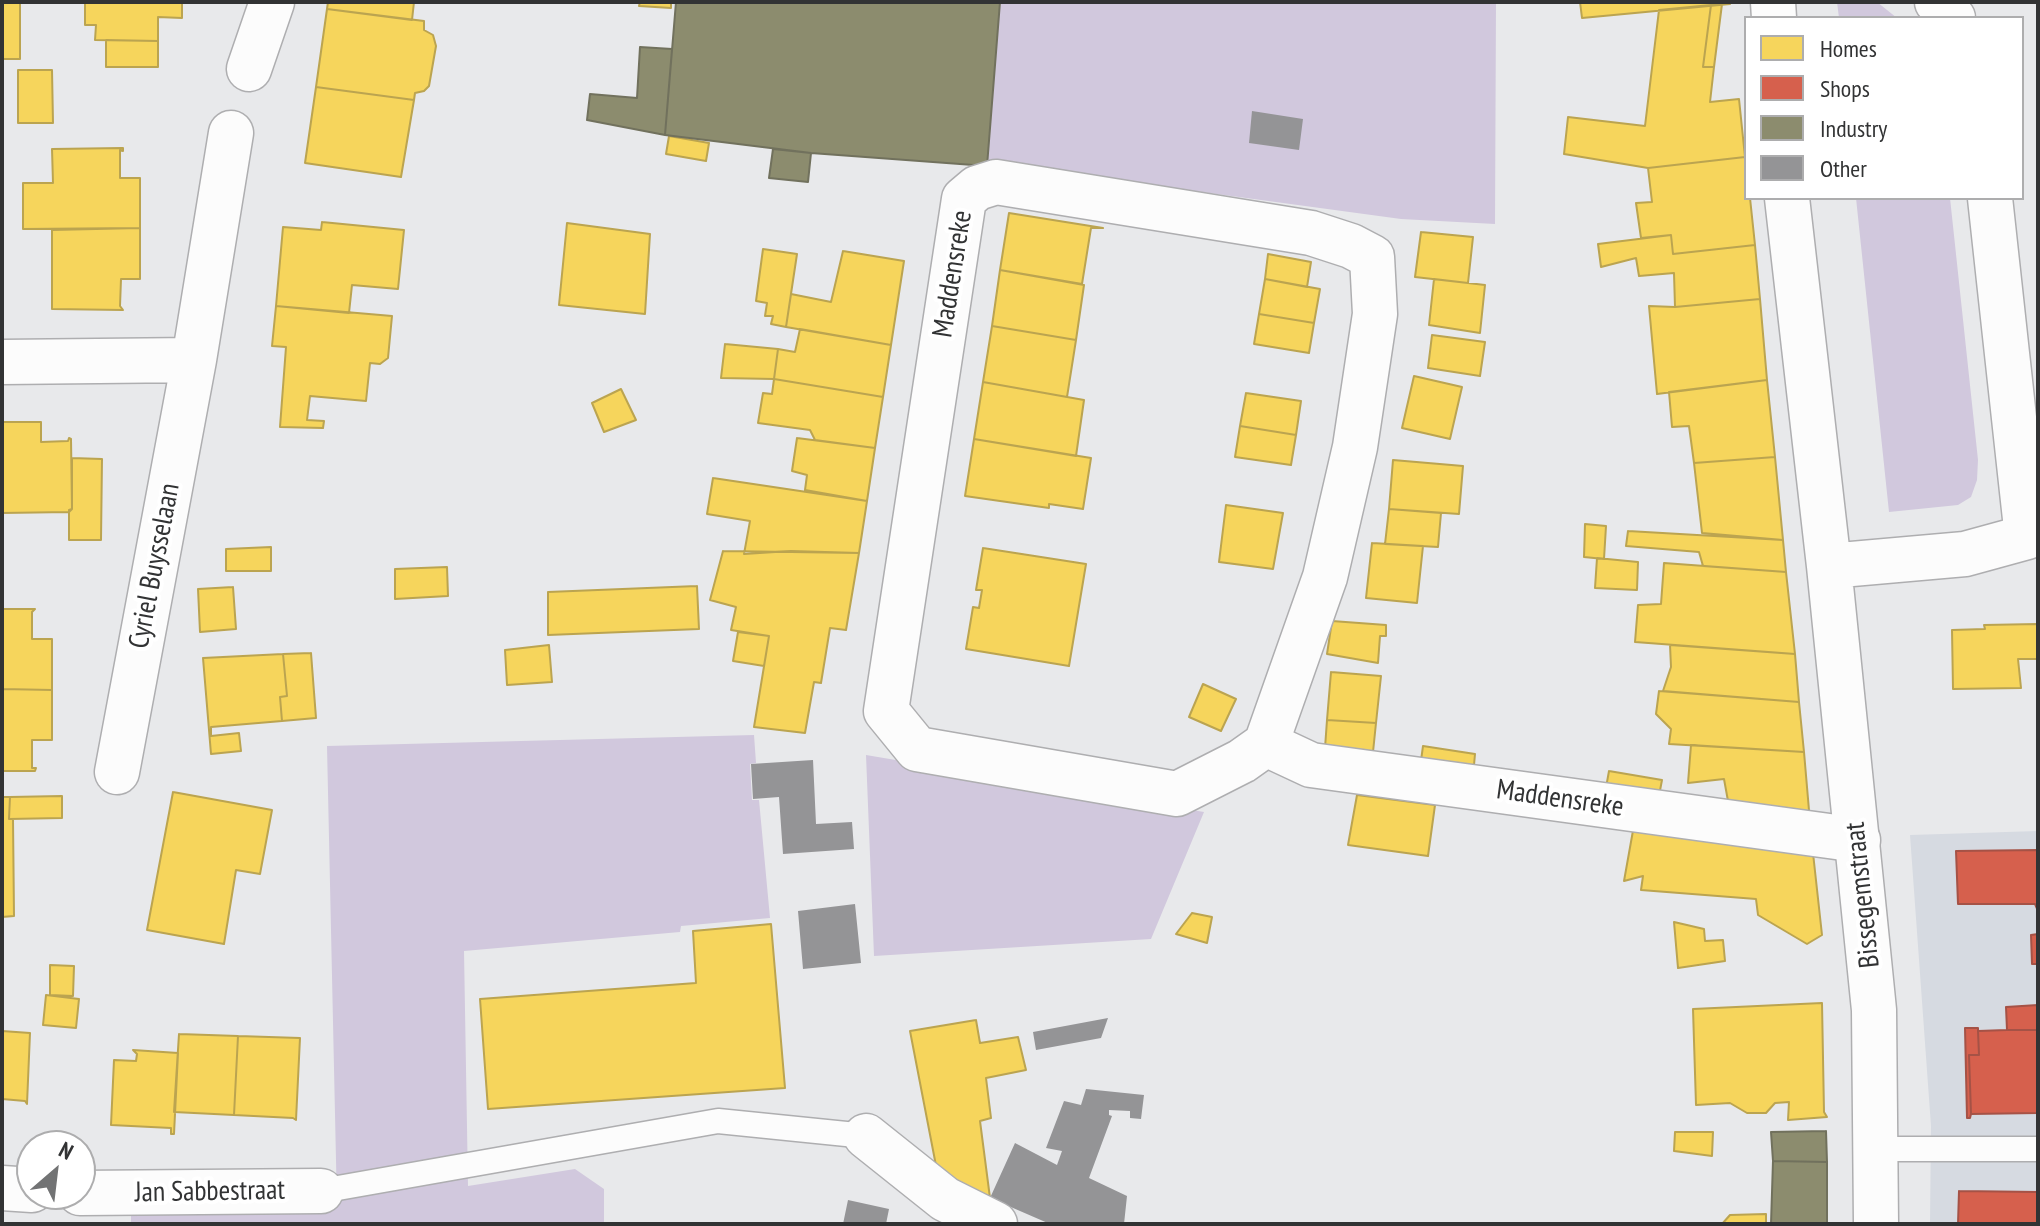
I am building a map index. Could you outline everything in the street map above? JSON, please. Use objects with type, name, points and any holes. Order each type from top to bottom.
[{"type":"street","points":[[249,69],[272,2]]},
{"type":"street","name":"Cyriel Buysselaan","points":[[117,772],[194,360],[231,133]]},
{"type":"street","name":"Maddensreke","points":[[996,182],[1311,233],[1351,246],[1372,257],[1375,314],[1355,447],[1325,577],[1266,744],[1242,761],[1177,794],[917,749],[886,711],[964,199],[977,188],[996,182]]},
{"type":"street","name":"Bissegemstraat","points":[[1787,200],[1829,566],[1874,1010],[1876,1224]]},
{"type":"street","points":[[1829,566],[1965,554],[2027,537],[1990,200]]},
{"type":"street","points":[[2,362],[194,360]]},
{"type":"street","name":"Maddensreke","points":[[1266,744],[1311,765],[1858,840]]},
{"type":"street","points":[[866,1136],[945,1199],[995,1224]]},
{"type":"street","name":"Jan Sabbestraat","points":[[96,1203],[321,1191]]},
{"type":"lane","points":[[321,1191],[718,1121],[866,1136]]},
{"type":"lane","points":[[1877,1149],[2038,1149]]},
{"type":"shaded area","points":[[999,2],[1496,2],[1495,224],[1401,219],[987,166]]},
{"type":"shaded area","points":[[1837,2],[1877,2],[1894,16],[1839,16]]},
{"type":"shaded area","points":[[1856,200],[1950,200],[1978,460],[1977,480],[1971,497],[1958,505],[1889,512]]},
{"type":"shaded area","points":[[754,735],[756,763],[750,764],[752,800],[759,800],[770,918],[681,926],[680,932],[464,951],[468,1186],[575,1169],[604,1189],[604,1224],[131,1224],[131,1214],[337,1206],[327,746]]},
{"type":"shaded area","points":[[866,755],[1204,812],[1151,939],[874,956]]},
{"type":"shaded area","points":[[2038,831],[2038,1224],[1930,1224],[1931,1126],[1910,835]]},
{"type":"building: Homes","points":[[2,2],[20,2],[20,59],[2,59]]},
{"type":"building: Homes","points":[[85,2],[182,2],[182,18],[158,17],[158,41],[95,40],[96,25],[85,25]]},
{"type":"building: Homes","points":[[328,2],[414,2],[412,20],[327,9]]},
{"type":"building: Homes","points":[[640,2],[671,2],[671,8],[639,6]]},
{"type":"building: Homes","points":[[1580,2],[1730,2],[1730,4],[1582,18]]},
{"type":"building: Homes","points":[[1722,4],[1714,67],[1703,67],[1711,5]]},
{"type":"building: Homes","points":[[1711,5],[1703,67],[1714,67],[1710,102],[1739,99],[1744,157],[1648,168],[1564,154],[1568,117],[1645,126],[1659,10]]},
{"type":"building: Homes","points":[[327,9],[424,21],[424,30],[433,35],[436,46],[429,86],[415,93],[414,100],[316,87]]},
{"type":"building: Homes","points":[[106,40],[158,41],[158,67],[106,67]]},
{"type":"building: Homes","points":[[18,70],[52,70],[53,123],[18,123]]},
{"type":"building: Homes","points":[[316,87],[414,100],[401,177],[305,163]]},
{"type":"building: Homes","points":[[669,136],[709,143],[706,161],[666,154]]},
{"type":"building: Homes","points":[[123,148],[123,151],[120,150],[120,178],[140,178],[140,228],[23,229],[23,183],[53,183],[52,149]]},
{"type":"building: Homes","points":[[1744,157],[1744,200],[1750,200],[1755,245],[1673,254],[1671,235],[1641,238],[1636,203],[1652,202],[1648,168]]},
{"type":"building: Homes","points":[[1009,213],[1103,228],[1091,228],[1082,284],[1000,270]]},
{"type":"building: Homes","points":[[322,222],[404,230],[398,289],[352,285],[349,313],[276,306],[283,227],[321,230]]},
{"type":"building: Homes","points":[[567,223],[650,234],[645,314],[559,305]]},
{"type":"building: Homes","points":[[140,228],[140,279],[121,279],[120,306],[123,310],[52,309],[52,230]]},
{"type":"building: Homes","points":[[1421,232],[1473,237],[1468,283],[1415,277]]},
{"type":"building: Homes","points":[[1671,235],[1673,254],[1755,245],[1760,299],[1675,307],[1674,273],[1639,276],[1636,258],[1601,267],[1598,244]]},
{"type":"building: Homes","points":[[763,249],[797,254],[786,327],[771,324],[773,316],[765,316],[767,303],[756,301]]},
{"type":"building: Homes","points":[[843,251],[904,261],[891,345],[786,327],[791,294],[831,302]]},
{"type":"building: Homes","points":[[1268,254],[1311,262],[1307,287],[1265,279]]},
{"type":"building: Homes","points":[[1000,270],[1084,285],[1076,340],[992,326]]},
{"type":"building: Homes","points":[[1265,279],[1320,289],[1314,323],[1259,314]]},
{"type":"building: Homes","points":[[1434,279],[1485,285],[1480,333],[1429,325]]},
{"type":"building: Homes","points":[[1760,299],[1767,380],[1657,394],[1649,306],[1675,307]]},
{"type":"building: Homes","points":[[276,306],[392,316],[388,358],[380,364],[370,363],[366,401],[310,396],[307,420],[324,421],[323,428],[280,427],[286,347],[272,346]]},
{"type":"building: Homes","points":[[1259,314],[1314,323],[1309,353],[1254,344]]},
{"type":"building: Homes","points":[[992,326],[1076,340],[1067,397],[983,382]]},
{"type":"building: Homes","points":[[800,329],[891,345],[883,397],[774,379],[778,349],[795,352]]},
{"type":"building: Homes","points":[[1432,335],[1485,342],[1480,376],[1428,368]]},
{"type":"building: Homes","points":[[725,344],[778,349],[774,379],[721,378]]},
{"type":"building: Homes","points":[[1414,376],[1462,387],[1450,439],[1402,428]]},
{"type":"building: Homes","points":[[774,379],[883,397],[875,448],[815,440],[810,430],[758,423],[763,393],[772,394]]},
{"type":"building: Homes","points":[[1767,380],[1775,457],[1694,463],[1689,426],[1672,427],[1669,392]]},
{"type":"building: Homes","points":[[983,382],[1084,400],[1076,456],[974,439]]},
{"type":"building: Homes","points":[[621,389],[636,420],[604,432],[592,403]]},
{"type":"building: Homes","points":[[1246,393],[1301,401],[1296,435],[1240,426]]},
{"type":"building: Homes","points":[[2,422],[41,422],[41,442],[71,439],[72,509],[69,512],[2,513]]},
{"type":"building: Homes","points":[[1240,426],[1296,435],[1291,465],[1235,457]]},
{"type":"building: Homes","points":[[797,438],[875,448],[867,501],[805,490],[807,475],[792,471]]},
{"type":"building: Homes","points":[[974,439],[1091,458],[1083,509],[1049,504],[1049,508],[965,496]]},
{"type":"building: Homes","points":[[1775,457],[1783,540],[1702,533],[1694,463]]},
{"type":"building: Homes","points":[[72,458],[102,459],[101,540],[69,540]]},
{"type":"building: Homes","points":[[1393,460],[1463,466],[1459,514],[1389,509]]},
{"type":"building: Homes","points":[[713,478],[867,501],[859,553],[791,551],[744,554],[750,521],[707,514]]},
{"type":"building: Homes","points":[[1226,505],[1283,513],[1273,569],[1219,562]]},
{"type":"building: Homes","points":[[1389,509],[1441,513],[1438,547],[1385,544]]},
{"type":"building: Homes","points":[[1585,524],[1606,526],[1604,559],[1584,557]]},
{"type":"building: Homes","points":[[1628,531],[1783,540],[1786,572],[1703,566],[1699,552],[1626,546]]},
{"type":"building: Homes","points":[[1372,543],[1423,546],[1417,603],[1366,598]]},
{"type":"building: Homes","points":[[271,547],[271,571],[226,571],[226,549]]},
{"type":"building: Homes","points":[[983,548],[1086,564],[1069,666],[966,649],[973,607],[979,608],[982,590],[976,590]]},
{"type":"building: Homes","points":[[723,551],[859,553],[846,630],[830,628],[821,683],[814,682],[805,733],[754,727],[769,636],[731,630],[736,607],[710,600]]},
{"type":"building: Homes","points":[[1597,558],[1638,562],[1637,590],[1595,588]]},
{"type":"building: Homes","points":[[1664,563],[1786,572],[1795,654],[1635,642],[1638,605],[1661,604]]},
{"type":"building: Homes","points":[[447,567],[448,596],[395,599],[395,569]]},
{"type":"building: Homes","points":[[697,586],[699,629],[548,635],[548,592]]},
{"type":"building: Homes","points":[[233,587],[236,629],[200,632],[198,589]]},
{"type":"building: Homes","points":[[2,609],[35,609],[32,612],[32,639],[52,639],[52,690],[2,689]]},
{"type":"building: Homes","points":[[1332,621],[1386,625],[1386,636],[1380,636],[1378,663],[1327,654]]},
{"type":"building: Homes","points":[[2038,624],[2038,659],[2018,659],[2021,688],[1953,689],[1952,630],[1985,629],[1984,625]]},
{"type":"building: Homes","points":[[738,632],[769,636],[764,666],[733,661]]},
{"type":"building: Homes","points":[[549,645],[552,682],[507,685],[505,650]]},
{"type":"building: Homes","points":[[1670,645],[1795,654],[1799,702],[1663,691],[1671,667]]},
{"type":"building: Homes","points":[[311,653],[316,718],[282,721],[280,697],[287,696],[283,654]]},
{"type":"building: Homes","points":[[283,654],[287,696],[280,697],[282,721],[211,727],[211,736],[239,733],[241,751],[211,754],[203,658]]},
{"type":"building: Homes","points":[[1331,672],[1381,676],[1376,723],[1327,720]]},
{"type":"building: Homes","points":[[1203,684],[1236,699],[1221,731],[1189,717]]},
{"type":"building: Homes","points":[[2,689],[52,690],[52,740],[32,740],[32,768],[36,768],[35,771],[2,771]]},
{"type":"building: Homes","points":[[1659,691],[1799,702],[1804,752],[1669,744],[1671,729],[1656,714]]},
{"type":"building: Homes","points":[[1327,720],[1376,723],[1373,752],[1325,748]]},
{"type":"building: Homes","points":[[1691,745],[1804,752],[1810,822],[1730,812],[1724,779],[1688,783]]},
{"type":"building: Homes","points":[[1423,746],[1475,754],[1473,776],[1420,768]]},
{"type":"building: Homes","points":[[1609,771],[1662,780],[1658,801],[1605,793]]},
{"type":"building: Homes","points":[[173,792],[272,810],[260,874],[236,870],[224,944],[147,930]]},
{"type":"building: Homes","points":[[1357,795],[1435,805],[1428,856],[1348,845]]},
{"type":"building: Homes","points":[[62,796],[62,818],[9,819],[10,797]]},
{"type":"building: Homes","points":[[2,797],[10,797],[9,819],[13,819],[14,916],[2,917]]},
{"type":"building: Homes","points":[[1634,825],[1813,853],[1822,935],[1807,944],[1758,915],[1756,899],[1641,890],[1643,876],[1624,881]]},
{"type":"building: Homes","points":[[1192,913],[1212,917],[1207,943],[1176,934]]},
{"type":"building: Homes","points":[[1674,922],[1704,929],[1705,941],[1723,940],[1725,961],[1678,968]]},
{"type":"building: Homes","points":[[771,924],[785,1088],[488,1109],[480,999],[696,983],[693,931]]},
{"type":"building: Homes","points":[[50,965],[74,966],[73,996],[50,995]]},
{"type":"building: Homes","points":[[46,995],[79,999],[76,1028],[43,1025]]},
{"type":"building: Homes","points":[[1822,1003],[1824,1112],[1827,1117],[1788,1120],[1789,1102],[1775,1103],[1766,1113],[1747,1113],[1730,1103],[1696,1105],[1693,1009]]},
{"type":"building: Homes","points":[[976,1020],[980,1043],[1018,1037],[1026,1070],[986,1078],[991,1118],[980,1121],[990,1198],[938,1176],[910,1031]]},
{"type":"building: Homes","points":[[2,1031],[30,1033],[27,1104],[25,1101],[2,1099]]},
{"type":"building: Homes","points":[[179,1034],[238,1036],[234,1115],[174,1112]]},
{"type":"building: Homes","points":[[238,1036],[300,1038],[296,1120],[234,1115]]},
{"type":"building: Homes","points":[[133,1050],[178,1053],[174,1134],[171,1134],[171,1128],[111,1125],[114,1060],[136,1061],[137,1054]]},
{"type":"building: Homes","points":[[1675,1132],[1713,1132],[1712,1156],[1674,1151]]},
{"type":"building: Homes","points":[[1766,1214],[1766,1224],[1722,1224],[1730,1215]]},
{"type":"building: Shops","points":[[2038,850],[2038,911],[2035,904],[1958,904],[1956,851]]},
{"type":"building: Shops","points":[[2038,934],[2038,964],[2032,964],[2031,935]]},
{"type":"building: Shops","points":[[2038,1005],[2038,1030],[2007,1030],[2006,1007]]},
{"type":"building: Shops","points":[[1965,1028],[1978,1028],[1979,1055],[1969,1055],[1970,1118],[1967,1118]]},
{"type":"building: Shops","points":[[2038,1030],[2038,1113],[1971,1114],[1969,1055],[1979,1055],[1978,1031]]},
{"type":"building: Shops","points":[[1959,1191],[2038,1192],[2038,1224],[1958,1224]]},
{"type":"building: Industry","points":[[676,2],[1000,2],[987,166],[811,153],[665,135]]},
{"type":"building: Industry","points":[[640,47],[672,49],[665,135],[587,120],[590,94],[637,98]]},
{"type":"building: Industry","points":[[773,149],[811,153],[808,182],[769,178]]},
{"type":"building: Industry","points":[[1826,1131],[1827,1162],[1773,1161],[1771,1132]]},
{"type":"building: Industry","points":[[1773,1161],[1827,1162],[1827,1224],[1771,1224]]},
{"type":"building: Other","points":[[1252,111],[1303,119],[1299,150],[1249,143]]},
{"type":"building: Other","points":[[813,760],[816,824],[852,822],[854,849],[783,854],[779,797],[753,799],[751,764]]},
{"type":"building: Other","points":[[855,904],[861,963],[803,969],[798,911]]},
{"type":"building: Other","points":[[1108,1018],[1101,1038],[1036,1050],[1033,1032]]},
{"type":"building: Other","points":[[1086,1089],[1144,1095],[1141,1119],[1130,1118],[1130,1111],[1109,1110],[1112,1116],[1089,1178],[1127,1196],[1124,1224],[1050,1224],[990,1198],[1015,1143],[1057,1165],[1062,1151],[1046,1148],[1064,1101],[1081,1105]]},
{"type":"building: Other","points":[[848,1200],[889,1209],[886,1224],[843,1224]]}]
